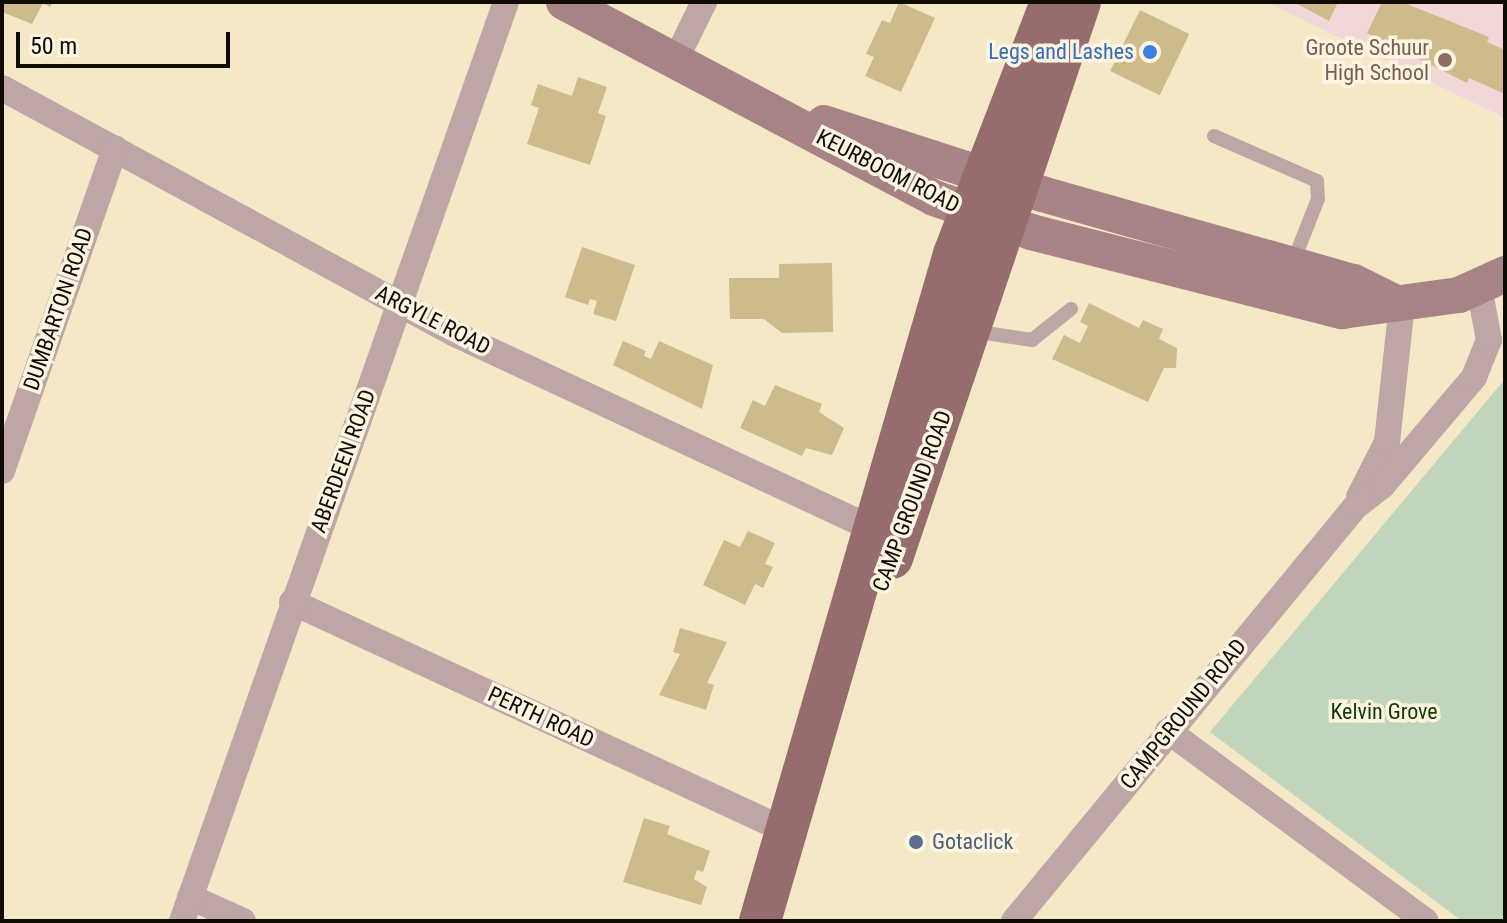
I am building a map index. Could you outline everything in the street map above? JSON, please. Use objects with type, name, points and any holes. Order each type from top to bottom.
[{"type":"main road","name":"KEURBOOM ROAD","points":[[564,2],[774,109],[846,153],[994,200]]},
{"type":"main road","points":[[994,200],[1051,2]]},
{"type":"main road","points":[[994,200],[1080,2]]},
{"type":"main road","points":[[994,200],[1291,265],[1354,282],[1398,302]]},
{"type":"main road","name":"CAMPGROUND ROAD","points":[[994,200],[1308,305],[1356,313],[1398,302],[1436,300],[1492,280]]},
{"type":"main road","name":"CAMP GROUND ROAD","points":[[806,774],[917,493],[970,330],[994,200]]},
{"type":"main road","name":"CAMP GROUND ROAD","points":[[760,921],[789,832],[875,530],[994,200]]},
{"type":"street","name":"ABERDEEN ROAD","points":[[186,909],[506,2]]},
{"type":"street","points":[[676,59],[704,2]]},
{"type":"street","name":"ARGYLE ROAD","points":[[2,88],[399,305],[875,530]]},
{"type":"street","name":"DUMBARTON ROAD","points":[[2,471],[10,421],[115,148]]},
{"type":"street","name":"CAMPGROUND ROAD","points":[[1014,921],[1355,507],[1382,486],[1474,377],[1489,340],[1492,280]]},
{"type":"street","name":"CAMPGROUND ROAD","points":[[1355,507],[1387,442],[1398,302]]},
{"type":"street","name":"PERTH ROAD","points":[[292,602],[789,832]]},
{"type":"street","points":[[1168,731],[1426,921]]},
{"type":"street","points":[[186,909],[243,921]]},
{"type":"lane","points":[[1214,136],[1317,181],[1318,199],[1291,265]]},
{"type":"lane","points":[[970,330],[1032,340],[1071,309]]},
{"type":"shaded area","name":"Groote Schuur High School","points":[[1266,2],[1505,2],[1505,118]]},
{"type":"green space","name":"Kelvin Grove","points":[[1505,379],[1505,921],[1462,921],[1210,732]]},
{"type":"building","points":[[2,2],[53,2],[50,7],[43,3],[32,24],[2,12]]},
{"type":"building","points":[[899,2],[935,18],[901,92],[865,76],[874,57],[866,54],[882,20],[890,23]]},
{"type":"building","points":[[1294,2],[1338,2],[1329,21]]},
{"type":"building","points":[[1382,2],[1402,2],[1489,37],[1487,42],[1505,50],[1505,94],[1469,78],[1467,83],[1367,33]]},
{"type":"building","name":"Legs and Lashes","points":[[1140,10],[1189,34],[1160,95],[1110,71]]},
{"type":"building","points":[[578,77],[607,87],[598,113],[606,116],[590,165],[527,144],[539,108],[531,105],[538,84],[572,96]]},
{"type":"building","points":[[582,247],[635,265],[616,321],[593,314],[597,301],[590,299],[588,305],[565,297]]},
{"type":"building","points":[[832,263],[833,332],[782,333],[764,319],[730,319],[729,278],[779,278],[779,264]]},
{"type":"building","points":[[1089,303],[1139,328],[1143,320],[1163,329],[1159,339],[1177,348],[1176,368],[1164,368],[1148,402],[1052,359],[1064,335],[1080,343],[1088,326],[1080,322]]},
{"type":"building","points":[[623,341],[646,351],[644,356],[651,359],[659,341],[713,365],[702,409],[613,365]]},
{"type":"building","points":[[775,385],[822,404],[819,412],[844,428],[832,455],[806,448],[802,456],[740,428],[753,400],[765,406]]},
{"type":"building","points":[[748,531],[775,543],[765,564],[773,567],[763,588],[755,584],[745,605],[703,585],[724,540],[740,547]]},
{"type":"building","points":[[680,628],[727,642],[707,683],[714,685],[706,710],[659,695],[680,654],[673,652]]},
{"type":"building","points":[[644,818],[670,826],[667,834],[710,851],[703,872],[697,870],[694,879],[707,887],[701,905],[623,882]]},
{"type":"place","name":"Legs and Lashes","points":[[1150,52]]},
{"type":"place","name":"Groote Schuur High School","points":[[1445,60]]},
{"type":"place","name":"Gotaclick","points":[[916,842]]}]
